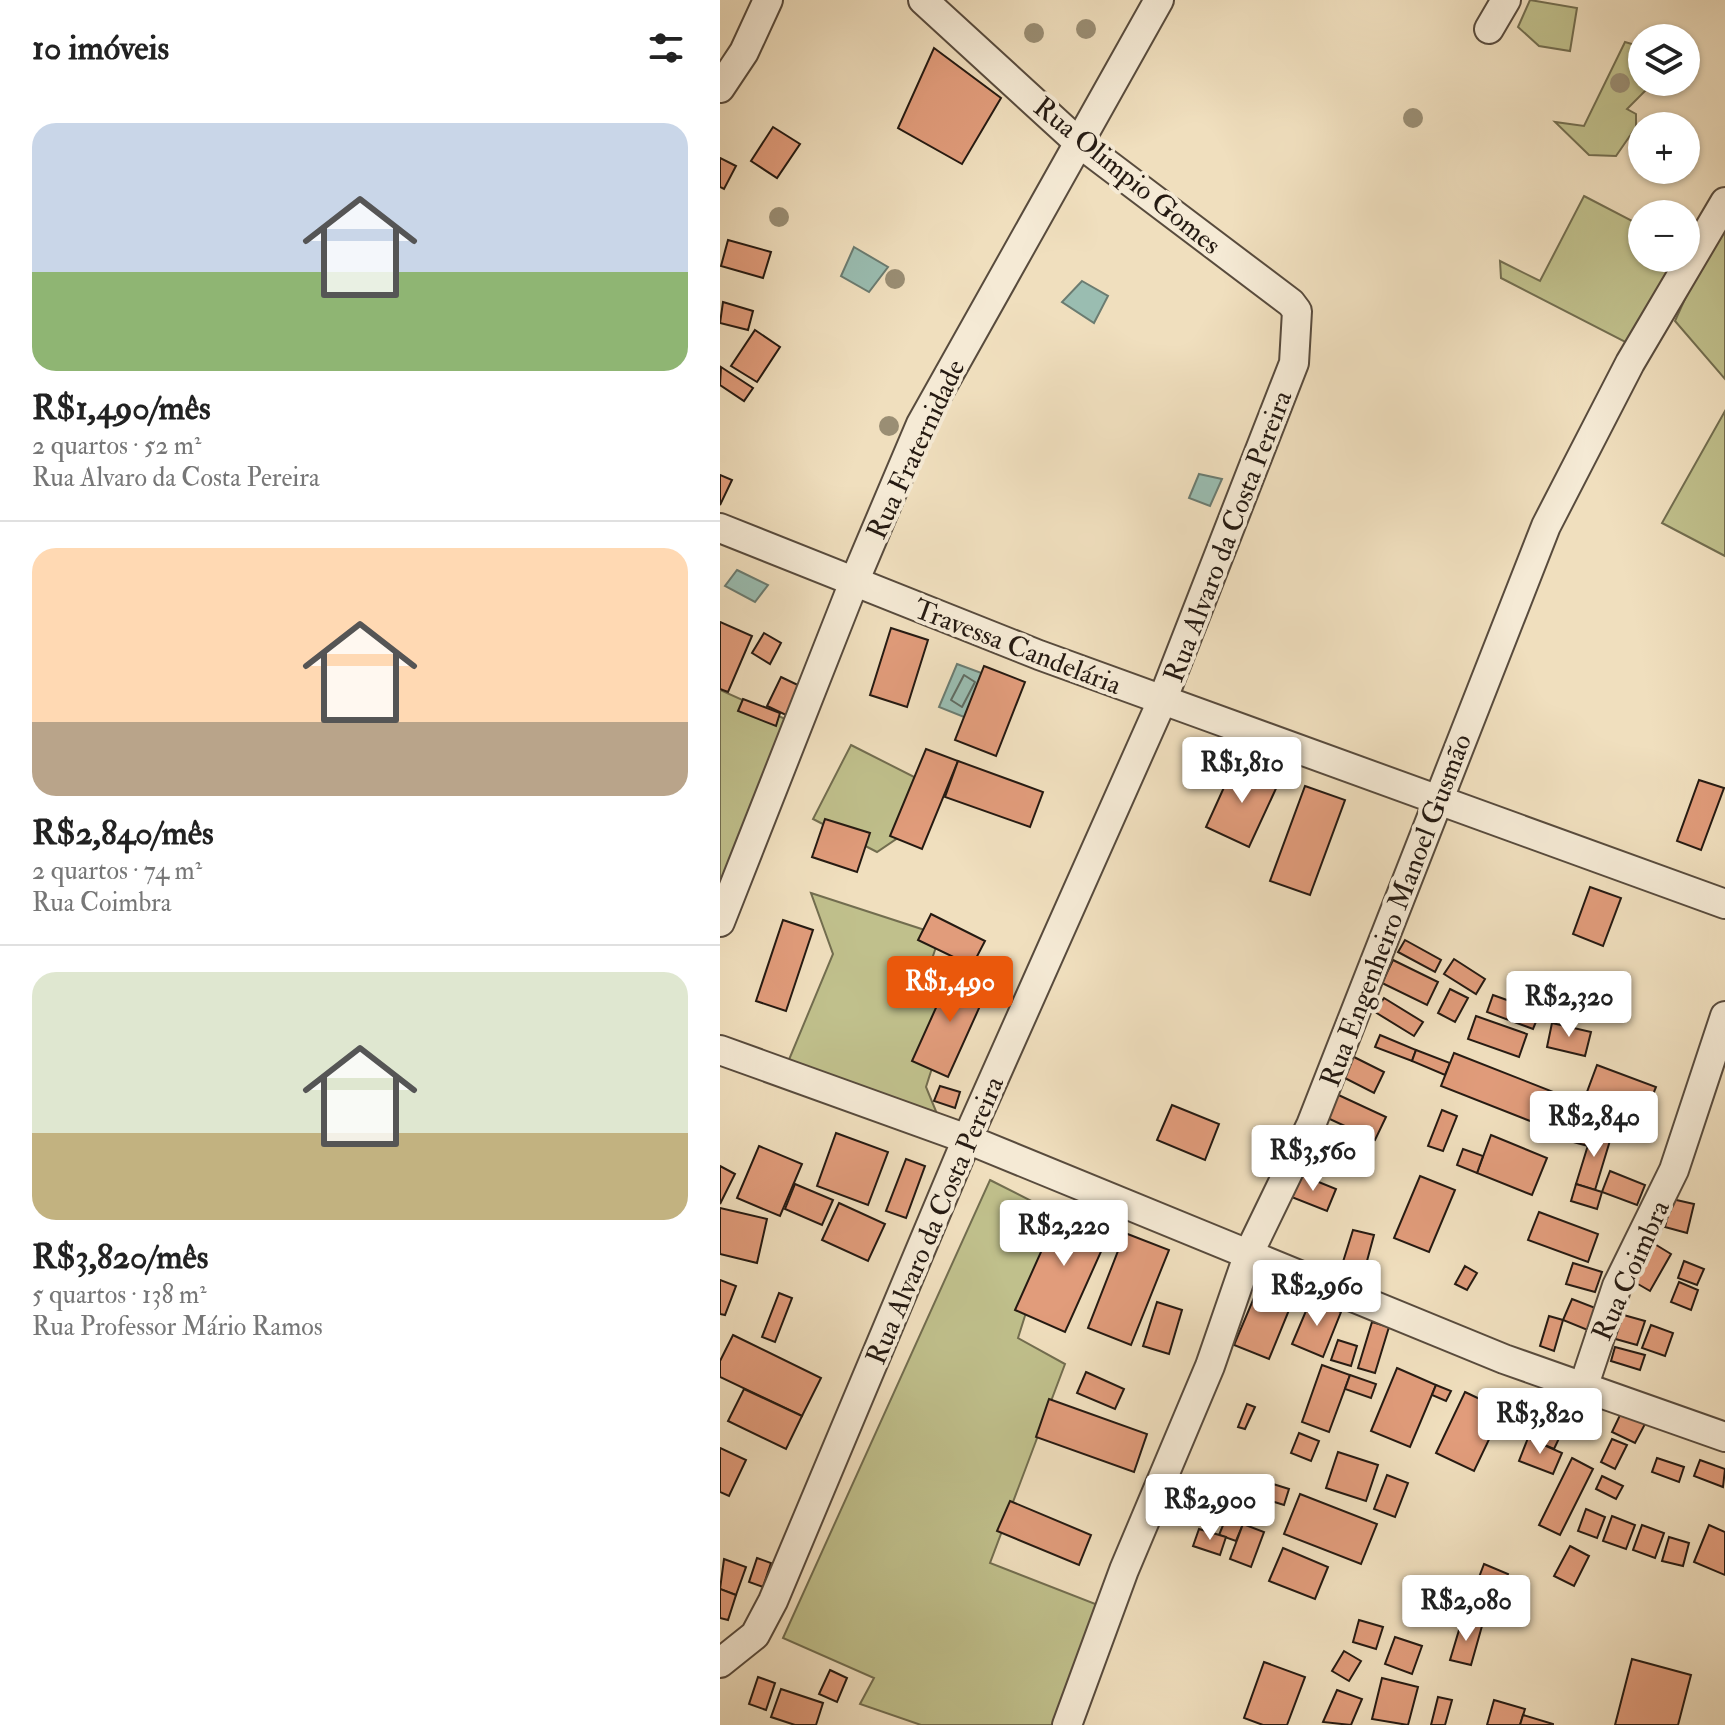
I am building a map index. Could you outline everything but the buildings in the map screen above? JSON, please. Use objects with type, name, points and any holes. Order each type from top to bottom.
[{"type":"street","points":[[720,88],[744,52],[768,0]]},
{"type":"street","name":"Rua Olimpio Gomes","points":[[923,0],[1078,142],[1291,303],[1297,311],[1294,363]]},
{"type":"street","name":"Rua Fraternidade","points":[[720,922],[854,582],[921,424],[1159,0]]},
{"type":"street","points":[[1489,29],[1506,0]]},
{"type":"street","name":"Rua Engenheiro Manoel Gusmão","points":[[1072,1724],[1124,1570],[1210,1366],[1249,1253],[1311,1125],[1546,526],[1638,350],[1725,202]]},
{"type":"street","name":"Rua Alvaro da Costa Pereira","points":[[720,1663],[755,1635],[773,1601],[967,1139],[1162,701],[1294,363]]},
{"type":"street","name":"Travessa Candelária","points":[[720,528],[1162,701],[1725,904]]},
{"type":"street","name":"Rua Coimbra","points":[[1583,1388],[1617,1286],[1674,1170],[1725,1016]]},
{"type":"street","points":[[720,1050],[967,1139],[1583,1388],[1725,1437]]},
{"type":"green space","points":[[1530,0],[1577,8],[1570,51],[1539,46],[1518,27]]},
{"type":"green space","points":[[1625,42],[1628,43],[1628,96],[1640,96],[1627,109],[1632,112],[1628,112],[1628,139],[1616,156],[1589,155],[1555,122],[1584,126]]},
{"type":"green space","points":[[1584,196],[1628,219],[1628,272],[1674,272],[1635,347],[1501,278],[1500,261],[1540,281]]},
{"type":"green space","points":[[1725,210],[1725,379],[1675,321],[1697,272],[1700,272],[1700,266]]},
{"type":"green space","points":[[1725,411],[1725,556],[1662,523]]},
{"type":"green space","points":[[720,690],[792,722],[720,884]]},
{"type":"green space","points":[[851,745],[930,785],[905,833],[877,852],[813,819]]},
{"type":"green space","points":[[811,893],[940,935],[923,986],[955,996],[926,1087],[942,1126],[788,1062],[833,954]]},
{"type":"green space","points":[[990,1180],[1057,1214],[1018,1338],[1065,1364],[990,1563],[1098,1605],[1052,1725],[921,1725],[860,1704],[874,1678],[783,1638]]},
{"type":"water","points":[[854,247],[888,267],[869,292],[841,276]]},
{"type":"water","points":[[1082,281],[1108,296],[1094,323],[1062,302]]},
{"type":"water","points":[[1199,474],[1222,479],[1210,506],[1189,498]]},
{"type":"water","points":[[737,570],[768,585],[755,602],[725,586]]},
{"type":"water","points":[[957,664],[987,675],[969,719],[939,707]]}]
